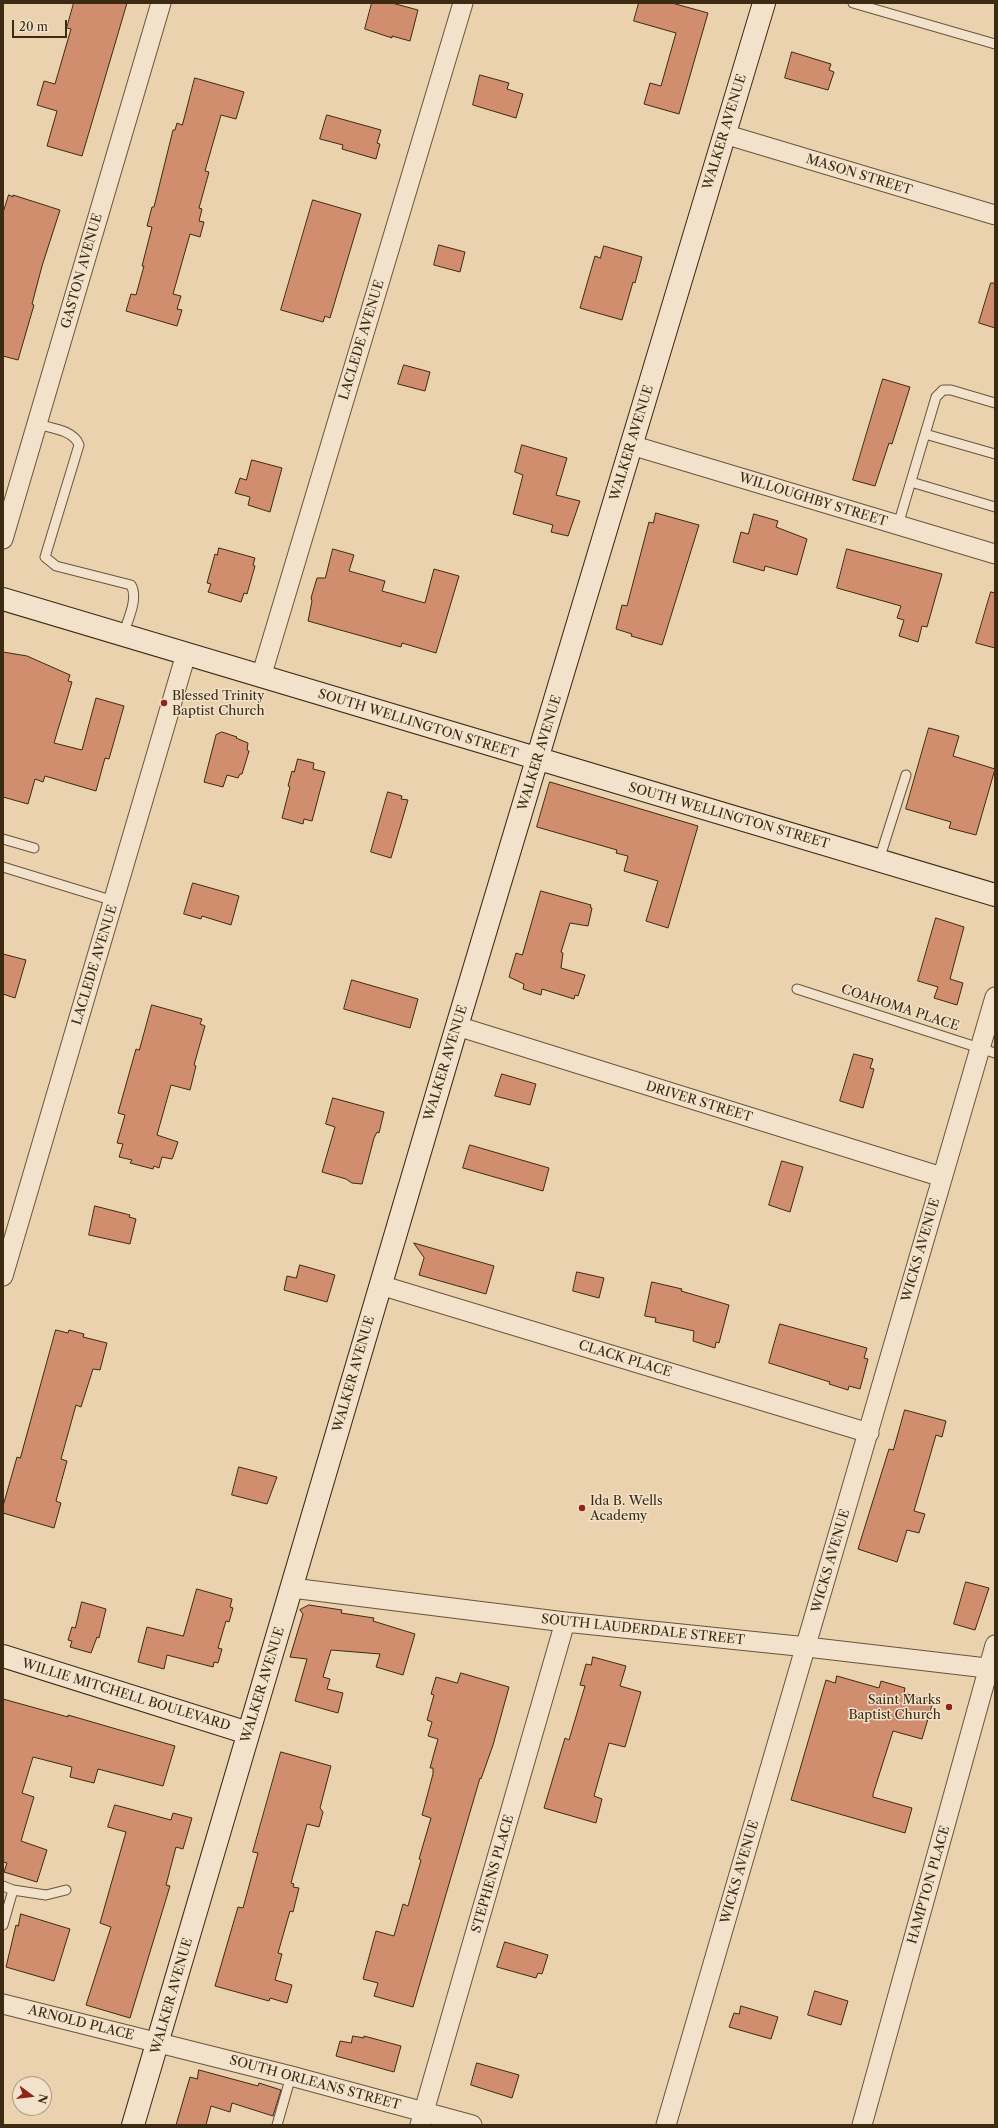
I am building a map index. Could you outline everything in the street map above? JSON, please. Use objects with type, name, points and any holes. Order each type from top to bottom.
[{"type":"street","name":"GASTON AVENUE","points":[[3,539],[161,3]]},
{"type":"street","name":"LACLEDE AVENUE","points":[[261,677],[463,3]]},
{"type":"street","name":"WALKER AVENUE","points":[[133,2125],[457,1026],[764,3]]},
{"type":"street","name":"MASON STREET","points":[[724,134],[995,215]]},
{"type":"street","name":"WILLOUGHBY STREET","points":[[631,446],[995,554]]},
{"type":"street","name":"SOUTH WELLINGTON STREET","points":[[3,599],[995,895]]},
{"type":"street","name":"LACLEDE AVENUE","points":[[3,1276],[186,654]]},
{"type":"street","name":"WICKS AVENUE","points":[[666,2125],[807,1647],[942,1177],[987,1050],[995,997]]},
{"type":"street","name":"DRIVER STREET","points":[[457,1026],[942,1177]]},
{"type":"street","name":"CLACK PLACE","points":[[380,1285],[869,1433]]},
{"type":"street","name":"SOUTH LAUDERDALE STREET","points":[[292,1588],[565,1622],[992,1668]]},
{"type":"street","name":"STEPHENS PLACE","points":[[422,2118],[565,1622]]},
{"type":"street","name":"HAMPTON PLACE","points":[[862,2125],[992,1668],[995,1645]]},
{"type":"street","name":"WILLIE MITCHELL BOULEVARD","points":[[3,1656],[248,1733]]},
{"type":"street","name":"ARNOLD PLACE","points":[[3,2004],[158,2042]]},
{"type":"street","name":"SOUTH ORLEANS STREET","points":[[158,2042],[291,2076],[422,2118],[472,2125]]},
{"type":"lane","points":[[853,3],[995,44]]},
{"type":"lane","points":[[898,525],[936,397],[942,390],[951,390],[995,403]]},
{"type":"lane","points":[[37,424],[72,435],[77,439],[79,445],[45,557],[56,566],[131,585],[134,590],[134,599],[123,635]]},
{"type":"lane","points":[[925,434],[995,454]]},
{"type":"lane","points":[[911,482],[995,507]]},
{"type":"lane","points":[[879,860],[906,775]]},
{"type":"lane","points":[[3,839],[34,848]]},
{"type":"lane","points":[[3,867],[114,901]]},
{"type":"lane","name":"COAHOMA PLACE","points":[[797,989],[987,1050]]},
{"type":"lane","points":[[3,1886],[13,1890],[46,1896],[66,1890]]},
{"type":"lane","points":[[3,1925],[13,1890]]},
{"type":"lane","points":[[277,2125],[291,2076]]},
{"type":"building","points":[[74,3],[127,3],[82,156],[47,146],[57,111],[37,105],[44,81],[55,84],[71,29],[67,28]]},
{"type":"building","points":[[372,3],[392,3],[418,10],[410,41],[392,36],[392,38],[365,29]]},
{"type":"building","points":[[639,3],[672,3],[708,13],[679,114],[644,104],[650,83],[661,86],[676,33],[634,21]]},
{"type":"building","points":[[792,52],[831,64],[829,70],[834,72],[828,90],[785,78]]},
{"type":"building","points":[[480,75],[509,83],[507,89],[523,94],[516,118],[473,105]]},
{"type":"building","points":[[195,78],[244,92],[236,119],[221,115],[205,171],[209,172],[199,208],[202,209],[199,221],[204,222],[200,237],[190,234],[173,294],[181,296],[177,309],[182,310],[177,326],[126,311],[131,294],[136,295],[144,266],[142,266],[152,227],[147,226],[152,207],[154,207],[173,130],[175,130],[177,123],[182,125]]},
{"type":"building","points":[[327,115],[381,130],[377,143],[380,144],[376,159],[342,149],[343,145],[320,139]]},
{"type":"building","points":[[9,195],[60,210],[42,266],[32,304],[34,305],[18,360],[3,356],[3,213]]},
{"type":"building","points":[[313,200],[361,214],[330,318],[325,316],[323,322],[281,310]]},
{"type":"building","points":[[439,245],[465,252],[460,272],[434,265]]},
{"type":"building","points":[[604,246],[642,257],[622,320],[580,308],[595,256],[600,258]]},
{"type":"building","points":[[991,283],[995,283],[995,328],[979,323]]},
{"type":"building","points":[[404,365],[430,372],[425,391],[398,384]]},
{"type":"building","points":[[883,379],[910,387],[892,444],[889,443],[875,486],[853,480]]},
{"type":"building","points":[[522,445],[567,458],[556,495],[580,501],[568,536],[551,532],[553,525],[513,514],[523,475],[515,472]]},
{"type":"building","points":[[252,460],[282,468],[270,512],[248,505],[250,497],[235,493],[240,478],[246,480]]},
{"type":"building","points":[[656,513],[699,525],[662,645],[631,636],[632,634],[616,629],[622,605],[627,606],[649,522],[653,523]]},
{"type":"building","points":[[754,514],[778,521],[776,527],[807,539],[797,575],[765,566],[764,571],[733,562],[741,532],[748,534]]},
{"type":"building","points":[[219,548],[255,558],[253,565],[255,566],[247,594],[244,593],[241,602],[208,592],[211,584],[207,583],[215,554],[217,555]]},
{"type":"building","points":[[333,549],[354,555],[349,571],[385,581],[382,591],[425,603],[434,569],[459,576],[436,653],[402,643],[401,647],[308,621],[312,601],[311,598],[317,578],[325,578]]},
{"type":"building","points":[[847,549],[942,574],[927,627],[922,626],[918,642],[899,636],[904,620],[897,618],[901,606],[837,588]]},
{"type":"building","points":[[991,592],[995,593],[995,648],[976,643]]},
{"type":"building","points":[[3,652],[27,656],[70,675],[68,681],[72,682],[54,743],[82,750],[96,698],[124,706],[109,759],[105,758],[96,791],[45,776],[43,782],[35,779],[28,804],[3,797]]},
{"type":"building","points":[[929,728],[959,736],[953,756],[995,769],[976,835],[949,828],[951,822],[906,809]]},
{"type":"building","points":[[222,732],[237,737],[236,738],[248,743],[247,750],[249,751],[242,774],[240,774],[238,778],[227,775],[223,787],[204,782],[216,735]]},
{"type":"building","points":[[298,759],[314,763],[313,769],[325,772],[312,821],[304,819],[303,824],[282,818],[290,787],[288,786],[292,771],[294,772]]},
{"type":"building","points":[[550,782],[698,826],[668,928],[646,921],[658,881],[624,871],[628,856],[616,853],[617,850],[537,827]]},
{"type":"building","points":[[388,792],[402,796],[401,799],[408,800],[391,858],[371,852]]},
{"type":"building","points":[[193,883],[239,896],[231,925],[202,916],[201,919],[184,914]]},
{"type":"building","points":[[541,891],[591,905],[590,907],[592,908],[588,926],[570,923],[561,952],[563,953],[561,968],[585,975],[578,996],[575,995],[574,999],[542,989],[541,995],[523,989],[524,984],[509,977],[516,953],[522,955]]},
{"type":"building","points":[[936,918],[964,927],[950,979],[963,983],[957,1005],[934,998],[938,987],[918,981]]},
{"type":"building","points":[[3,954],[26,960],[15,998],[3,994]]},
{"type":"building","points":[[352,980],[418,999],[410,1028],[344,1009]]},
{"type":"building","points":[[152,1005],[202,1019],[200,1024],[205,1026],[194,1065],[196,1066],[190,1090],[171,1085],[157,1135],[178,1142],[173,1157],[172,1159],[162,1157],[159,1168],[154,1166],[153,1169],[130,1163],[132,1160],[119,1157],[123,1144],[117,1143],[125,1115],[118,1113],[136,1049],[139,1050]]},
{"type":"building","points":[[854,1054],[873,1059],[870,1068],[874,1069],[863,1108],[840,1101]]},
{"type":"building","points":[[502,1074],[536,1084],[530,1105],[495,1096]]},
{"type":"building","points":[[333,1098],[384,1112],[379,1133],[377,1132],[374,1138],[362,1184],[352,1183],[346,1179],[322,1172],[335,1127],[326,1124]]},
{"type":"building","points":[[470,1145],[549,1168],[543,1191],[463,1168]]},
{"type":"building","points":[[782,1161],[803,1167],[790,1212],[769,1205]]},
{"type":"building","points":[[95,1206],[130,1215],[129,1217],[136,1219],[130,1244],[89,1235]]},
{"type":"building","points":[[414,1243],[494,1266],[486,1294],[419,1275],[424,1258]]},
{"type":"building","points":[[300,1265],[335,1275],[327,1302],[284,1290],[287,1276],[296,1278]]},
{"type":"building","points":[[577,1272],[604,1278],[599,1298],[573,1291]]},
{"type":"building","points":[[652,1282],[682,1289],[681,1291],[729,1305],[719,1343],[716,1342],[715,1348],[693,1341],[694,1331],[655,1322],[656,1318],[645,1316]]},
{"type":"building","points":[[780,1324],[867,1348],[864,1358],[868,1359],[860,1389],[849,1386],[848,1390],[829,1384],[830,1382],[769,1363]]},
{"type":"building","points":[[56,1330],[68,1333],[69,1330],[84,1334],[83,1337],[107,1343],[100,1370],[93,1369],[81,1407],[76,1405],[61,1459],[67,1461],[56,1501],[61,1503],[54,1528],[3,1513],[3,1506],[17,1457],[20,1458]]},
{"type":"building","points":[[905,1410],[946,1421],[942,1437],[936,1435],[914,1511],[925,1514],[919,1533],[907,1530],[897,1562],[858,1549],[889,1449],[893,1450]]},
{"type":"building","points":[[239,1467],[277,1477],[267,1504],[232,1495]]},
{"type":"building","points":[[966,1582],[989,1588],[975,1630],[954,1624]]},
{"type":"building","points":[[197,1589],[232,1599],[230,1607],[233,1608],[229,1622],[226,1621],[218,1648],[222,1649],[218,1663],[214,1662],[213,1667],[167,1655],[164,1669],[138,1662],[147,1627],[183,1636]]},
{"type":"building","points":[[82,1602],[106,1609],[99,1638],[97,1637],[91,1653],[70,1647],[72,1641],[68,1640],[72,1627],[75,1628]]},
{"type":"building","points":[[309,1605],[342,1610],[341,1613],[374,1618],[373,1621],[415,1634],[403,1675],[376,1667],[380,1654],[331,1650],[323,1677],[330,1679],[327,1689],[343,1693],[338,1713],[295,1701],[307,1659],[290,1657],[303,1614],[300,1610]]},
{"type":"building","points":[[593,1657],[626,1666],[620,1686],[641,1692],[625,1747],[609,1743],[594,1796],[602,1799],[596,1823],[544,1808],[565,1738],[569,1740],[585,1686],[580,1685],[586,1664],[591,1665]]},
{"type":"building","points":[[461,1673],[509,1687],[493,1745],[481,1779],[480,1778],[413,2007],[374,1996],[378,1983],[363,1979],[376,1931],[394,1936],[403,1904],[408,1906],[421,1860],[419,1859],[431,1818],[422,1815],[433,1774],[433,1768],[430,1768],[438,1739],[428,1736],[432,1722],[427,1720],[434,1695],[431,1694],[436,1677],[457,1683]]},
{"type":"building","points":[[837,1676],[879,1688],[881,1681],[905,1688],[904,1693],[933,1702],[922,1739],[893,1731],[873,1794],[873,1797],[912,1808],[905,1833],[791,1800],[826,1680],[835,1683]]},
{"type":"building","points":[[3,1699],[68,1717],[68,1715],[175,1746],[163,1786],[98,1769],[94,1783],[70,1777],[72,1767],[33,1757],[22,1793],[34,1797],[21,1841],[47,1850],[37,1882],[4,1872],[7,1863],[3,1862]]},
{"type":"building","points":[[281,1752],[331,1766],[320,1808],[323,1812],[319,1827],[307,1824],[291,1883],[294,1884],[293,1887],[299,1888],[293,1912],[290,1911],[278,1953],[282,1954],[275,1980],[292,1985],[287,2003],[270,1998],[269,2001],[215,1986],[238,1907],[243,1908],[258,1853],[253,1852]]},
{"type":"building","points":[[115,1805],[171,1820],[173,1813],[192,1818],[183,1849],[176,1847],[166,1885],[170,1886],[130,2018],[86,2005],[111,1927],[100,1923],[126,1832],[108,1827]]},
{"type":"building","points":[[21,1914],[70,1929],[54,1981],[6,1967],[16,1925],[18,1926]]},
{"type":"building","points":[[505,1942],[548,1955],[542,1974],[538,1973],[536,1978],[497,1967]]},
{"type":"building","points":[[815,1991],[848,2001],[841,2025],[808,2015]]},
{"type":"building","points":[[741,2006],[778,2017],[771,2039],[729,2027],[734,2013],[739,2014]]},
{"type":"building","points":[[353,2036],[364,2038],[364,2036],[401,2046],[394,2072],[336,2056],[340,2041],[351,2043]]},
{"type":"building","points":[[477,2063],[519,2075],[512,2098],[471,2085]]},
{"type":"building","points":[[199,2070],[258,2086],[259,2083],[281,2090],[273,2116],[232,2103],[230,2112],[211,2106],[206,2125],[176,2125],[190,2077],[197,2079]]},
{"type":"place","name":"Blessed Trinity Baptist Church","points":[[164,703]]},
{"type":"place","name":"Ida B. Wells Academy","points":[[582,1508]]},
{"type":"place","name":"Saint Marks Baptist Church","points":[[949,1707]]}]
